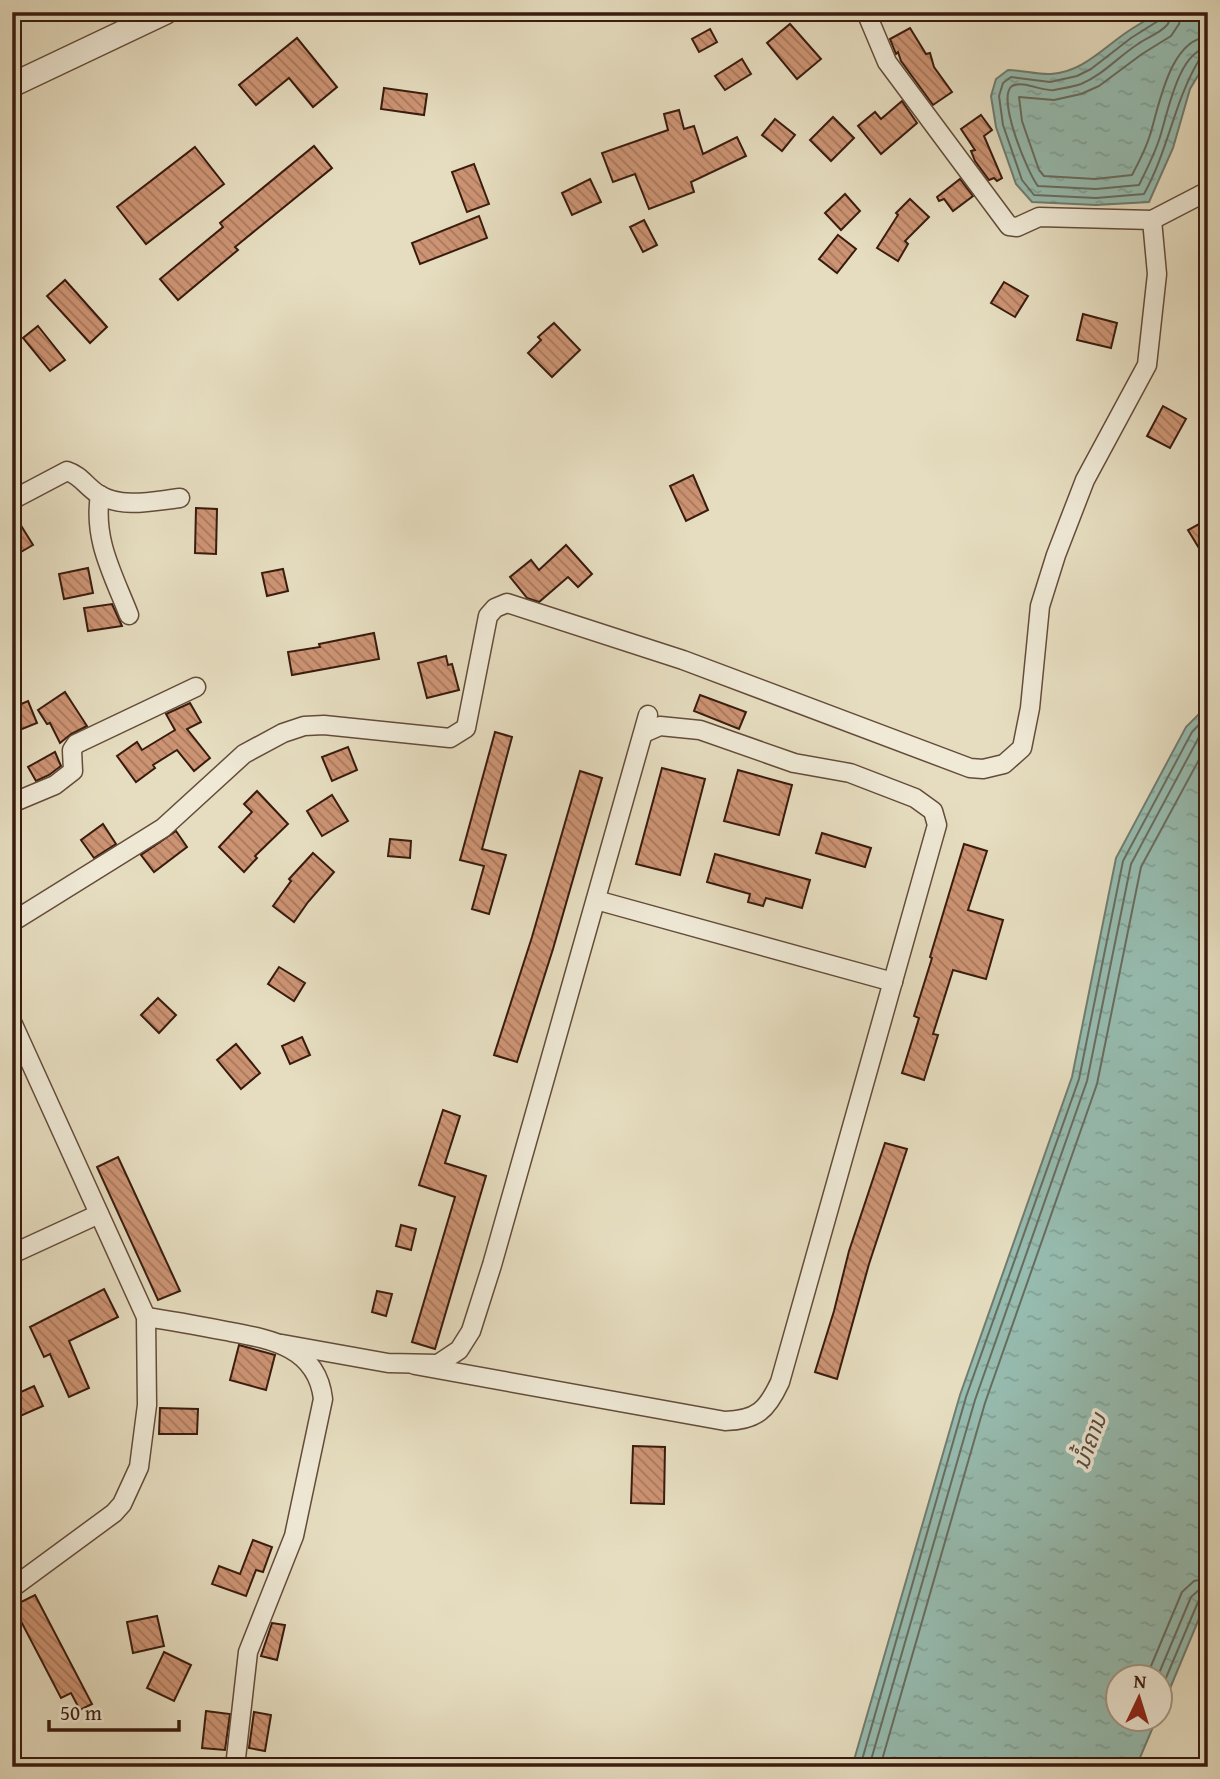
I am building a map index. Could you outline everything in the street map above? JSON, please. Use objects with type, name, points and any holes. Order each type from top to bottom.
[{"type":"street","points":[[12,85],[166,12]]},
{"type":"street","points":[[866,12],[887,62],[1006,224],[1013,228],[1040,217],[1152,220],[1208,191]]},
{"type":"street","points":[[12,922],[163,828],[244,754],[283,733],[304,726],[324,725],[424,737],[450,738],[459,734],[466,729],[488,616],[495,608],[507,603],[683,660],[970,768],[983,769],[1004,764],[1021,748],[1030,708],[1040,606],[1056,555],[1085,480],[1147,365],[1157,274],[1152,220]]},
{"type":"street","points":[[12,500],[67,471],[75,473],[110,501],[124,503],[180,498]]},
{"type":"street","points":[[100,495],[97,522],[99,539],[129,615]]},
{"type":"street","points":[[12,803],[55,785],[73,771],[72,750],[76,744],[196,687]]},
{"type":"street","points":[[146,1317],[248,1335],[282,1344],[725,1421],[744,1420],[761,1412],[772,1400],[780,1382],[937,825],[933,811],[915,798],[887,785],[850,773],[794,762],[701,730],[646,724],[471,1331],[459,1350],[439,1364],[415,1365]]},
{"type":"street","points":[[596,900],[893,982]]},
{"type":"street","points":[[12,1022],[19,1053],[99,1214],[146,1317],[146,1405],[139,1467],[131,1486],[114,1513],[12,1588]]},
{"type":"street","points":[[12,1254],[99,1214]]},
{"type":"street","points":[[235,1767],[248,1652],[294,1536],[323,1399],[314,1371],[303,1357],[282,1344]]},
{"type":"water","points":[[1159,12],[1208,12],[1208,59],[1190,89],[1173,148],[1149,202],[1096,205],[1032,202],[1016,184],[996,127],[991,96],[996,79],[1008,70],[1046,74],[1072,69]]},
{"type":"water","name":"ນ້ຳຄານ","points":[[1208,705],[1208,1597],[1174,1679],[1174,1664],[1104,1664],[1104,1734],[1150,1734],[1136,1767],[852,1767],[960,1395],[1072,1077],[1116,858],[1186,727]]},
{"type":"building","points":[[790,24],[821,59],[797,79],[767,43]]},
{"type":"building","points":[[910,28],[926,54],[930,53],[934,67],[952,92],[933,105],[901,61],[898,52],[896,54],[890,39]]},
{"type":"building","points":[[710,29],[717,42],[699,52],[692,39]]},
{"type":"building","points":[[297,38],[337,87],[313,107],[289,78],[256,105],[239,85]]},
{"type":"building","points":[[742,59],[751,74],[725,90],[715,76]]},
{"type":"building","points":[[384,88],[427,94],[424,115],[381,109]]},
{"type":"building","points":[[902,101],[917,123],[881,154],[858,126],[875,112],[881,119]]},
{"type":"building","points":[[679,110],[684,129],[694,126],[703,154],[737,137],[746,156],[691,182],[694,192],[649,209],[635,174],[613,182],[602,153],[668,130],[664,114]]},
{"type":"building","points":[[981,115],[992,130],[984,136],[1002,178],[997,181],[994,178],[989,180],[975,161],[971,151],[975,150],[961,129]]},
{"type":"building","points":[[833,117],[854,138],[831,161],[810,140]]},
{"type":"building","points":[[775,119],[795,135],[782,151],[762,135]]},
{"type":"building","points":[[314,146],[332,168],[235,247],[238,250],[178,300],[160,279],[223,227],[220,223]]},
{"type":"building","points":[[195,147],[224,184],[146,244],[117,207]]},
{"type":"building","points":[[474,164],[489,204],[467,212],[452,172]]},
{"type":"building","points":[[590,179],[601,202],[572,215],[562,193]]},
{"type":"building","points":[[960,179],[973,196],[953,211],[944,199],[939,201],[937,197]]},
{"type":"building","points":[[845,194],[860,211],[841,230],[825,213]]},
{"type":"building","points":[[910,199],[929,217],[905,241],[908,244],[898,261],[877,248],[898,215],[896,213]]},
{"type":"building","points":[[479,216],[487,238],[420,264],[412,243]]},
{"type":"building","points":[[644,220],[657,245],[643,252],[630,227]]},
{"type":"building","points":[[838,235],[856,249],[837,273],[819,259]]},
{"type":"building","points":[[65,280],[107,327],[90,343],[47,296]]},
{"type":"building","points":[[1004,282],[1028,296],[1015,317],[991,303]]},
{"type":"building","points":[[1083,314],[1117,323],[1111,348],[1077,340]]},
{"type":"building","points":[[554,323],[580,350],[552,377],[528,353],[541,340],[538,337]]},
{"type":"building","points":[[38,326],[65,360],[50,371],[23,338]]},
{"type":"building","points":[[1163,406],[1186,419],[1170,448],[1147,436]]},
{"type":"building","points":[[693,475],[708,510],[686,521],[670,486]]},
{"type":"building","points":[[196,508],[217,509],[216,554],[195,553]]},
{"type":"building","points":[[12,511],[33,545],[12,557]]},
{"type":"building","points":[[1208,519],[1208,563],[1188,530]]},
{"type":"building","points":[[566,545],[592,574],[578,587],[568,577],[539,602],[527,598],[510,577],[531,560],[539,570]]},
{"type":"building","points":[[88,568],[93,593],[64,599],[59,574]]},
{"type":"building","points":[[283,569],[288,591],[267,596],[262,573]]},
{"type":"building","points":[[112,604],[122,626],[88,631],[84,608]]},
{"type":"building","points":[[374,633],[379,659],[292,675],[288,652]]},
{"type":"building","points":[[446,656],[448,665],[452,664],[459,690],[427,698],[418,663]]},
{"type":"building","points":[[65,692],[87,726],[60,743],[50,723],[47,724],[38,710]]},
{"type":"building","points":[[700,695],[746,712],[739,729],[694,711]]},
{"type":"building","points":[[28,701],[37,723],[12,733],[12,708]]},
{"type":"building","points":[[190,703],[201,722],[187,729],[210,758],[194,771],[177,750],[153,765],[155,768],[136,782],[117,756],[137,742],[142,750],[175,730],[166,714]]},
{"type":"building","points":[[495,732],[512,737],[482,849],[506,855],[489,914],[472,909],[484,866],[460,860]]},
{"type":"building","points":[[348,747],[357,770],[332,781],[322,757]]},
{"type":"building","points":[[55,752],[61,766],[36,781],[28,767]]},
{"type":"building","points":[[662,768],[705,779],[680,875],[636,864]]},
{"type":"building","points":[[738,770],[792,785],[779,835],[724,821]]},
{"type":"building","points":[[580,771],[602,778],[517,1062],[494,1055],[532,937]]},
{"type":"building","points":[[257,791],[288,824],[255,856],[257,858],[244,872],[219,847],[252,812],[244,804]]},
{"type":"building","points":[[332,795],[348,821],[322,836],[307,811]]},
{"type":"building","points":[[103,824],[116,844],[94,858],[81,840]]},
{"type":"building","points":[[176,831],[187,847],[154,872],[141,855]]},
{"type":"building","points":[[822,833],[871,848],[865,867],[816,853]]},
{"type":"building","points":[[390,839],[411,841],[410,858],[388,856]]},
{"type":"building","points":[[964,844],[987,851],[968,910],[1003,920],[986,979],[953,970],[933,1034],[938,1035],[924,1080],[902,1073],[919,1018],[914,1016]]},
{"type":"building","points":[[313,853],[334,872],[294,922],[273,906],[291,881],[289,879]]},
{"type":"building","points":[[715,854],[810,880],[802,908],[766,898],[763,906],[748,902],[750,894],[707,882]]},
{"type":"building","points":[[279,967],[305,983],[294,1001],[268,984]]},
{"type":"building","points":[[158,998],[176,1015],[159,1033],[141,1015]]},
{"type":"building","points":[[302,1037],[310,1055],[290,1064],[282,1046]]},
{"type":"building","points":[[236,1044],[260,1073],[241,1089],[217,1060]]},
{"type":"building","points":[[443,1110],[460,1116],[445,1163],[486,1176],[435,1349],[412,1342],[455,1197],[419,1185]]},
{"type":"building","points":[[885,1143],[907,1149],[869,1264],[837,1379],[815,1372],[849,1251]]},
{"type":"building","points":[[118,1157],[180,1291],[158,1300],[97,1167]]},
{"type":"building","points":[[401,1225],[416,1229],[411,1250],[396,1246]]},
{"type":"building","points":[[104,1289],[118,1317],[69,1341],[89,1388],[69,1397],[50,1354],[44,1357],[30,1327]]},
{"type":"building","points":[[377,1291],[392,1294],[386,1316],[372,1312]]},
{"type":"building","points":[[239,1345],[275,1355],[266,1390],[230,1380]]},
{"type":"building","points":[[34,1386],[43,1406],[18,1417],[12,1404],[12,1396]]},
{"type":"building","points":[[160,1408],[198,1409],[197,1434],[159,1434]]},
{"type":"building","points":[[633,1446],[665,1447],[664,1504],[631,1503]]},
{"type":"building","points":[[253,1540],[272,1547],[263,1572],[256,1570],[246,1596],[212,1584],[219,1566],[240,1574]]},
{"type":"building","points":[[35,1595],[92,1704],[80,1710],[71,1693],[61,1698],[13,1606]]},
{"type":"building","points":[[157,1616],[164,1646],[133,1653],[127,1622]]},
{"type":"building","points":[[272,1623],[285,1625],[277,1660],[261,1656]]},
{"type":"building","points":[[164,1652],[191,1665],[174,1701],[147,1688]]},
{"type":"building","points":[[206,1711],[230,1714],[225,1750],[202,1748]]},
{"type":"building","points":[[254,1712],[271,1715],[265,1751],[249,1748]]}]
